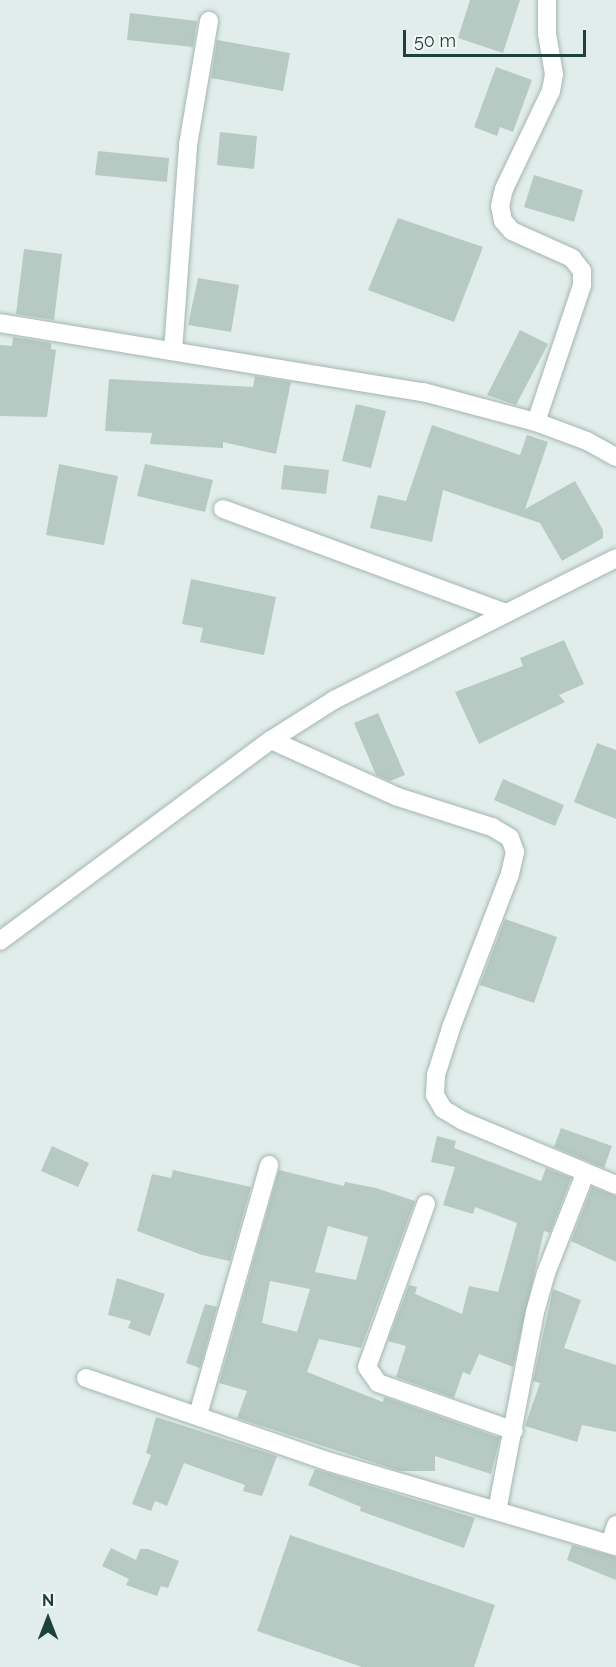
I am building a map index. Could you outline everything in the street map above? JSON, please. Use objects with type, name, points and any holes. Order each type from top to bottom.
[{"type":"street","points":[[536,422],[582,285],[582,271],[572,258],[512,231],[503,221],[500,206],[504,189],[551,91],[554,74],[547,34],[547,0]]},
{"type":"street","points":[[173,351],[188,145],[209,21]]},
{"type":"street","points":[[0,323],[423,392],[536,422],[587,441],[616,457]]},
{"type":"street","points":[[223,509],[505,614]]},
{"type":"street","points":[[0,941],[271,740],[334,700],[616,558]]},
{"type":"street","points":[[271,740],[398,797],[492,826],[510,837],[515,852],[510,874],[451,1028],[436,1075],[435,1095],[443,1109],[463,1121],[585,1174],[616,1185]]},
{"type":"street","points":[[198,1415],[269,1165]]},
{"type":"street","points":[[497,1510],[543,1282],[585,1174]]},
{"type":"street","points":[[426,1204],[367,1367],[378,1383],[514,1431]]},
{"type":"street","points":[[86,1378],[330,1462],[613,1545],[616,1526]]},
{"type":"building","points":[[470,0],[520,0],[503,53],[458,38]]},
{"type":"building","points":[[130,13],[197,21],[193,47],[127,40]]},
{"type":"building","points":[[217,40],[290,53],[283,91],[211,78]]},
{"type":"building","points":[[496,67],[532,80],[513,132],[500,127],[497,136],[474,127]]},
{"type":"building","points":[[220,132],[257,136],[254,169],[217,165]]},
{"type":"building","points":[[98,151],[169,158],[167,182],[95,175]]},
{"type":"building","points":[[534,175],[583,190],[574,222],[524,207]]},
{"type":"building","points":[[398,218],[483,247],[454,322],[368,290]]},
{"type":"building","points":[[24,249],[62,254],[54,320],[16,314]]},
{"type":"building","points":[[198,278],[239,285],[231,332],[188,325]]},
{"type":"building","points":[[520,330],[548,344],[516,405],[487,395]]},
{"type":"building","points":[[13,337],[51,343],[51,349],[56,350],[47,417],[0,416],[0,345],[12,346]]},
{"type":"building","points":[[255,376],[291,382],[276,454],[223,442],[223,448],[150,444],[152,433],[105,431],[109,379],[253,387]]},
{"type":"building","points":[[356,404],[386,411],[371,468],[342,461]]},
{"type":"building","points":[[432,425],[520,455],[527,435],[548,442],[525,509],[575,481],[603,530],[603,538],[562,561],[540,523],[443,490],[432,542],[370,528],[378,495],[406,501]]},
{"type":"building","points":[[59,464],[118,476],[104,545],[46,535]]},
{"type":"building","points":[[145,464],[213,480],[205,512],[137,496]]},
{"type":"building","points":[[284,465],[329,470],[326,494],[281,489]]},
{"type":"building","points":[[191,579],[276,597],[264,655],[200,642],[203,628],[182,624]]},
{"type":"building","points":[[564,640],[584,684],[559,695],[565,702],[479,744],[455,692],[523,666],[520,658]]},
{"type":"building","points":[[378,713],[405,775],[390,781],[376,775],[354,723]]},
{"type":"building","points":[[597,743],[616,750],[616,819],[574,802]]},
{"type":"building","points":[[503,779],[564,805],[555,826],[494,800]]},
{"type":"building","points":[[505,919],[557,937],[534,1003],[480,985]]},
{"type":"building","points":[[561,1128],[612,1146],[604,1168],[554,1147]]},
{"type":"building","points":[[437,1136],[456,1141],[454,1148],[541,1181],[546,1168],[571,1178],[550,1233],[544,1231],[513,1367],[479,1354],[470,1375],[463,1372],[454,1398],[396,1377],[406,1346],[388,1341],[409,1285],[417,1287],[415,1294],[462,1314],[469,1286],[498,1292],[517,1223],[475,1207],[473,1214],[443,1205],[455,1167],[431,1162]]},
{"type":"building","points":[[52,1146],[89,1163],[78,1187],[41,1171]]},
{"type":"building","points":[[173,1170],[251,1187],[230,1261],[202,1255],[137,1231],[152,1174],[171,1178]]},
{"type":"building","points":[[279,1170],[344,1186],[345,1182],[376,1188],[415,1201],[361,1348],[319,1339],[307,1372],[383,1402],[384,1397],[500,1438],[491,1474],[435,1456],[435,1471],[400,1471],[237,1418],[247,1391],[219,1383]],"holes":[[[328,1226],[368,1237],[356,1280],[315,1272]],[[270,1281],[310,1289],[297,1332],[262,1323]]]},
{"type":"building","points":[[592,1187],[616,1196],[616,1262],[571,1241]]},
{"type":"building","points":[[117,1278],[165,1294],[150,1336],[128,1328],[131,1321],[108,1315]]},
{"type":"building","points":[[553,1289],[581,1300],[564,1348],[616,1365],[616,1432],[582,1425],[577,1442],[525,1426],[540,1383],[533,1381]]},
{"type":"building","points":[[205,1304],[217,1307],[200,1368],[186,1363]]},
{"type":"building","points":[[156,1417],[277,1456],[262,1496],[243,1491],[245,1485],[184,1463],[167,1506],[155,1501],[151,1511],[132,1504],[151,1455],[146,1453]]},
{"type":"building","points":[[315,1469],[475,1518],[464,1548],[360,1511],[361,1507],[308,1485]]},
{"type":"building","points":[[290,1535],[495,1605],[474,1667],[362,1667],[257,1631]]},
{"type":"building","points":[[572,1545],[616,1557],[616,1580],[567,1560]]},
{"type":"building","points":[[111,1548],[136,1560],[140,1549],[148,1549],[179,1561],[168,1588],[161,1586],[157,1596],[126,1585],[129,1579],[102,1566]]}]
